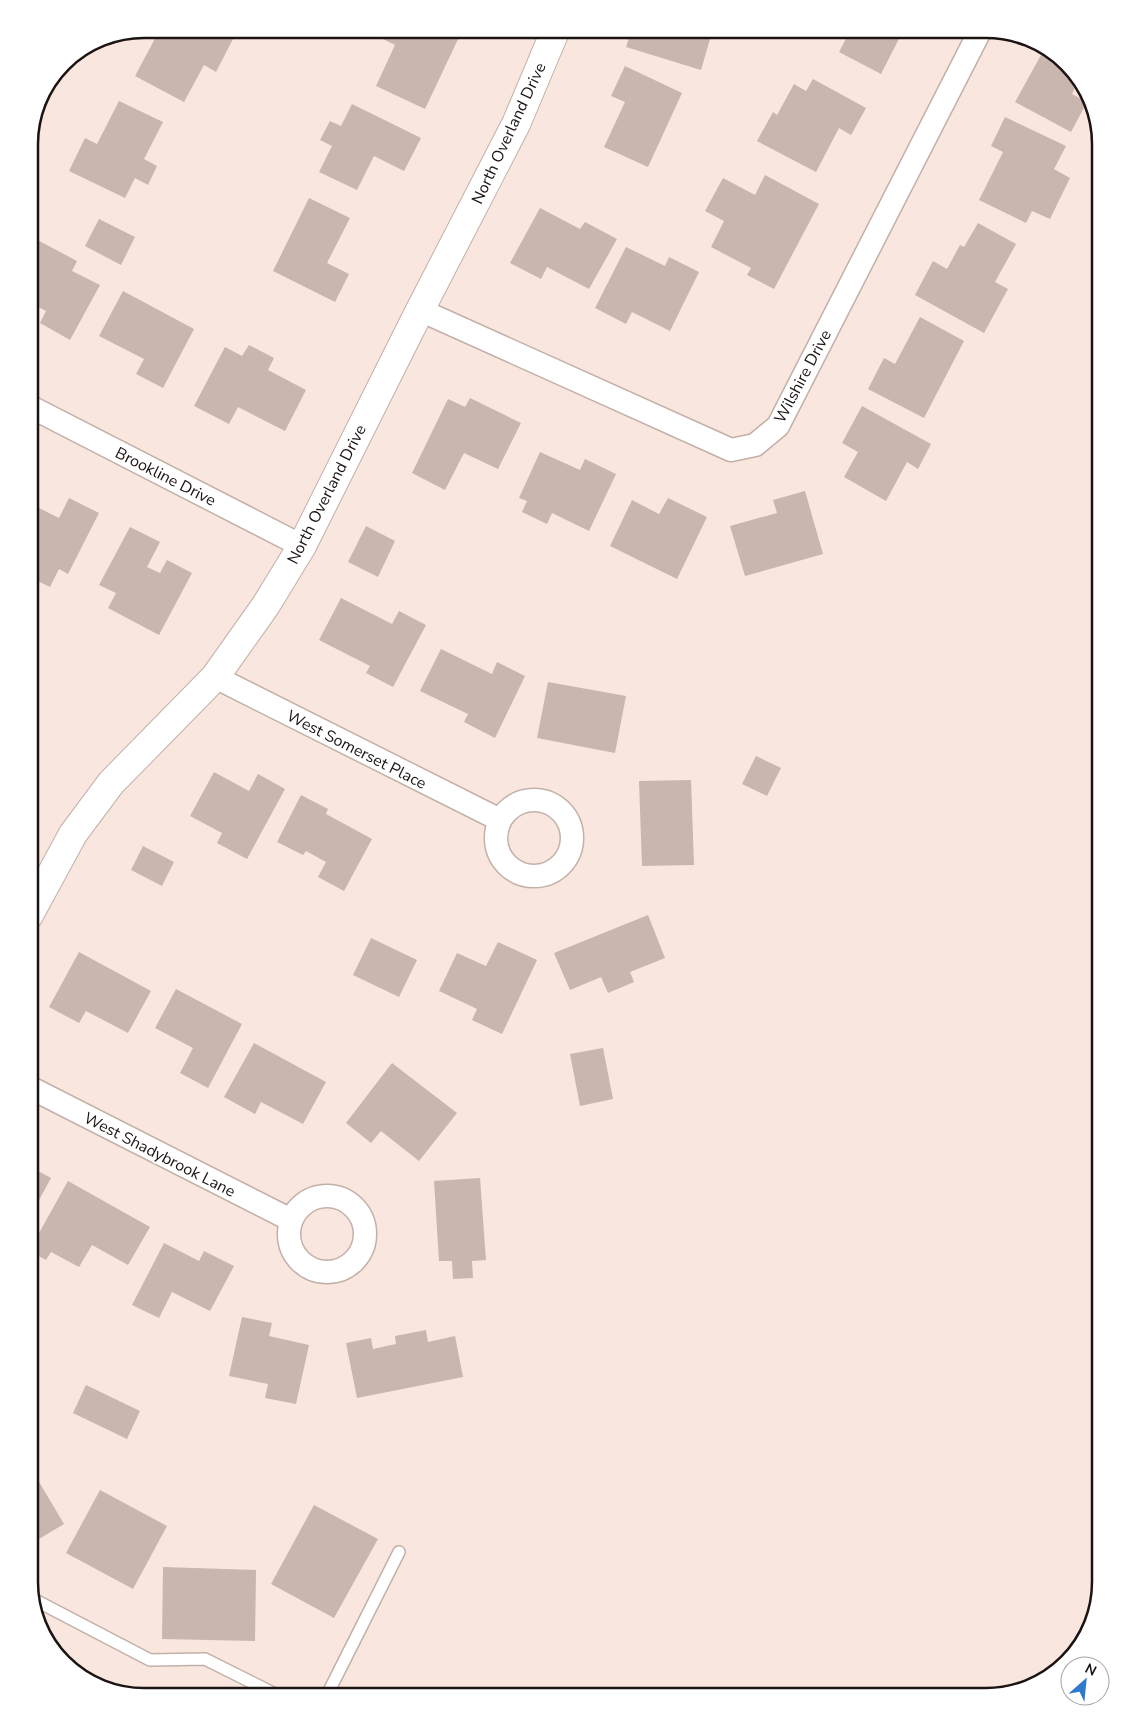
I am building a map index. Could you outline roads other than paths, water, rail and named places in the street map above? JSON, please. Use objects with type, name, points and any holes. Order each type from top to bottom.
[{"type":"street","name":"North Overland Drive","points":[[38,895],[73,834],[111,783],[215,677],[266,605],[302,546],[516,124],[552,38]]},
{"type":"street","name":"Wilshire Drive","points":[[420,310],[731,450],[754,446],[778,426],[976,38]]},
{"type":"street","name":"Brookline Drive","points":[[38,411],[302,546]]},
{"type":"street","name":"West Somerset Place","points":[[215,677],[500,820]]},
{"type":"street","name":"West Shadybrook Lane","points":[[38,1092],[291,1220]]},
{"type":"lane","points":[[331,1688],[399,1552]]},
{"type":"lane","points":[[39,1602],[150,1660],[205,1659],[263,1688]]}]
